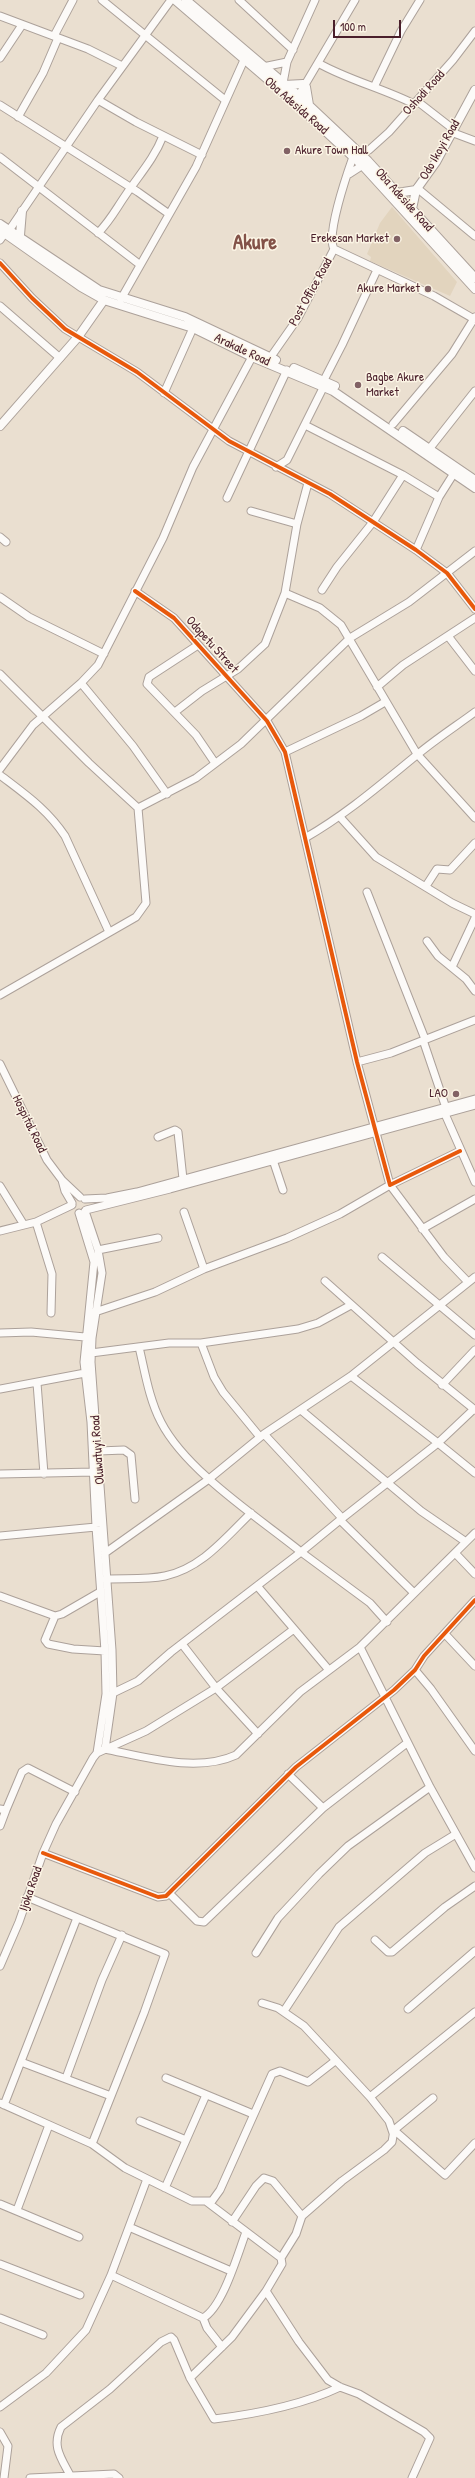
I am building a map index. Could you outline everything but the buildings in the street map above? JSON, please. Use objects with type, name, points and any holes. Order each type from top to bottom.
[{"type":"main road","name":"Oba Adesida Road","points":[[175,0],[244,60],[294,98],[366,164],[475,289]]},
{"type":"main road","points":[[186,0],[284,84],[294,98],[309,106],[356,155]]},
{"type":"main road","points":[[284,84],[305,84],[309,106]]},
{"type":"main road","name":"Odo Ikoyi Road","points":[[416,189],[436,162],[475,90]]},
{"type":"main road","name":"Oba Adeside Road","points":[[366,164],[397,193],[475,278]]},
{"type":"main road","points":[[397,193],[416,189],[412,209]]},
{"type":"main road","points":[[20,235],[22,211]]},
{"type":"main road","name":"Arakale Road","points":[[0,224],[5,231],[104,300],[185,318],[324,383],[430,448],[475,488]]},
{"type":"main road","name":"Arakale Road","points":[[5,231],[20,235],[58,267],[99,290],[158,312],[252,357],[324,383],[456,470],[475,480]]},
{"type":"main road","points":[[0,426],[78,337],[104,300]]},
{"type":"street","points":[[18,117],[43,73],[56,37],[73,0]]},
{"type":"street","points":[[102,0],[143,36],[225,100]]},
{"type":"street","points":[[0,240],[5,231],[22,211],[143,36],[171,0]]},
{"type":"street","points":[[239,0],[292,50]]},
{"type":"street","points":[[284,84],[287,62],[315,0]]},
{"type":"street","points":[[294,98],[305,84],[355,0]]},
{"type":"street","points":[[374,85],[401,32],[420,0]]},
{"type":"street","points":[[0,16],[56,37],[122,66]]},
{"type":"street","points":[[0,58],[22,25]]},
{"type":"street","name":"Oshodi Road","points":[[369,150],[415,103],[475,31]]},
{"type":"street","points":[[121,299],[139,264],[202,155],[225,100],[244,60]]},
{"type":"street","points":[[263,66],[287,62]]},
{"type":"street","points":[[318,62],[342,75],[374,85],[415,103],[452,131],[475,141]]},
{"type":"street","points":[[98,100],[163,136],[202,155]]},
{"type":"street","points":[[0,105],[131,188],[169,214]]},
{"type":"street","points":[[98,233],[111,220],[153,157],[163,136]]},
{"type":"street","points":[[356,155],[369,150]]},
{"type":"street","points":[[349,174],[366,164],[369,150]]},
{"type":"street","name":"Post Office Road","points":[[270,358],[298,318],[334,249],[331,242],[333,232],[349,174],[356,155]]},
{"type":"street","points":[[0,157],[139,264]]},
{"type":"street","name":"Odo Ikoyi Road","points":[[416,189],[475,236]]},
{"type":"street","points":[[334,249],[434,296],[474,318],[452,354],[393,424]]},
{"type":"street","points":[[0,263],[53,318],[78,337],[137,372],[164,394],[249,453],[330,494],[416,550],[447,573],[475,610]]},
{"type":"street","points":[[287,472],[287,460],[305,425],[377,270]]},
{"type":"street","points":[[0,306],[60,358]]},
{"type":"street","points":[[164,394],[193,328]]},
{"type":"street","points":[[0,769],[23,736],[43,715],[81,683],[104,654],[213,429],[252,357]]},
{"type":"street","points":[[227,498],[287,370]]},
{"type":"street","points":[[430,448],[474,396]]},
{"type":"street","points":[[305,425],[403,475],[439,497]]},
{"type":"street","points":[[276,467],[287,460]]},
{"type":"street","points":[[416,550],[439,497],[456,470]]},
{"type":"street","points":[[322,590],[337,566],[373,522],[403,475]]},
{"type":"street","points":[[175,712],[202,691],[227,676],[265,644],[285,593],[297,524],[308,483]]},
{"type":"street","points":[[251,511],[297,524]]},
{"type":"street","points":[[0,537],[6,542]]},
{"type":"street","points":[[138,808],[196,778],[241,744],[267,721],[312,674],[350,638],[409,602],[475,552]]},
{"type":"street","name":"Odopetu Street","points":[[135,591],[174,618],[267,721],[286,752],[357,1062],[390,1185]]},
{"type":"street","points":[[285,593],[328,613],[341,625],[417,754],[475,818]]},
{"type":"street","points":[[0,597],[29,616],[104,654]]},
{"type":"street","points":[[377,687],[403,665],[475,618]]},
{"type":"street","points":[[448,636],[475,671]]},
{"type":"street","points":[[198,645],[147,680],[149,687],[196,735],[215,763]]},
{"type":"street","points":[[0,674],[43,715],[89,763],[138,808],[146,903],[136,917],[0,995]]},
{"type":"street","points":[[81,683],[133,746],[167,794]]},
{"type":"street","points":[[286,752],[361,716],[385,702]]},
{"type":"street","points":[[305,838],[340,817],[377,789],[417,754],[475,712]]},
{"type":"street","points":[[0,775],[44,809],[55,822],[64,836],[109,932]]},
{"type":"street","points":[[340,817],[376,857],[452,903],[475,914]]},
{"type":"street","points":[[426,886],[437,869],[450,870],[475,843]]},
{"type":"street","points":[[367,892],[424,1039],[445,1110],[460,1150],[475,1182]]},
{"type":"street","points":[[452,967],[475,918]]},
{"type":"street","points":[[427,941],[438,956],[466,979],[475,991]]},
{"type":"street","points":[[357,1062],[391,1052],[475,1020]]},
{"type":"street","name":"Hospital Road","points":[[0,1064],[47,1160],[62,1180]]},
{"type":"street","points":[[158,1238],[95,1251],[75,1199],[123,1195],[445,1110],[475,1099]]},
{"type":"street","points":[[445,1110],[475,1105]]},
{"type":"street","points":[[0,1231],[36,1222],[60,1212],[78,1209],[274,1160],[374,1129]]},
{"type":"street","points":[[158,1137],[175,1130],[178,1132],[183,1179]]},
{"type":"street","points":[[95,1312],[155,1292],[204,1269],[322,1224],[390,1185],[460,1150]]},
{"type":"street","points":[[274,1160],[283,1190]]},
{"type":"street","points":[[62,1180],[88,1204],[78,1209]]},
{"type":"street","points":[[62,1180],[65,1191],[78,1209]]},
{"type":"street","points":[[390,1185],[444,1257],[468,1282]]},
{"type":"street","points":[[0,1186],[24,1224]]},
{"type":"street","points":[[422,1229],[475,1199]]},
{"type":"street","points":[[184,1212],[204,1269]]},
{"type":"street","points":[[36,1222],[52,1274],[51,1313]]},
{"type":"street","name":"Oluwatuyi Road","points":[[95,1251],[102,1272],[95,1312],[91,1353],[99,1451],[109,1651]]},
{"type":"street","name":"Oluwatuyi Road","points":[[95,1251],[94,1273],[85,1337],[85,1373],[94,1472],[100,1592],[109,1651]]},
{"type":"street","points":[[382,1257],[475,1335]]},
{"type":"street","points":[[105,1553],[209,1479],[262,1436],[351,1376],[475,1277]]},
{"type":"street","points":[[113,1693],[138,1682],[182,1644],[258,1587],[341,1519],[388,1484],[475,1410],[442,1385],[325,1281]]},
{"type":"street","points":[[91,1353],[169,1343],[201,1343],[298,1329],[318,1323],[351,1305]]},
{"type":"street","points":[[0,1333],[31,1332],[85,1337]]},
{"type":"street","points":[[201,1343],[214,1377],[223,1392],[262,1436],[414,1593]]},
{"type":"street","points":[[139,1347],[152,1400],[162,1424],[178,1445],[209,1479],[301,1552],[370,1603],[387,1622]]},
{"type":"street","points":[[442,1385],[475,1350]]},
{"type":"street","points":[[0,1389],[85,1373]]},
{"type":"street","points":[[351,1376],[475,1473]]},
{"type":"street","points":[[37,1383],[44,1474]]},
{"type":"street","points":[[301,1410],[421,1511],[466,1542]]},
{"type":"street","points":[[99,1451],[124,1450],[131,1455],[135,1500]]},
{"type":"street","points":[[0,1474],[94,1472]]},
{"type":"street","points":[[106,1579],[155,1577],[178,1572],[210,1554],[251,1513]]},
{"type":"street","points":[[0,1536],[96,1526]]},
{"type":"street","points":[[105,1749],[176,1761],[214,1762],[236,1755],[300,1692],[360,1647],[387,1622],[475,1533]]},
{"type":"street","points":[[455,1553],[475,1574]]},
{"type":"street","points":[[258,1587],[328,1670]]},
{"type":"street","points":[[100,1592],[56,1616],[48,1628],[45,1640],[47,1643],[73,1649],[109,1651]]},
{"type":"street","points":[[0,1596],[56,1616]]},
{"type":"street","points":[[43,1853],[158,1897],[169,1893],[183,1877],[288,1774],[332,1737],[385,1699],[415,1670],[424,1656],[475,1601]]},
{"type":"street","points":[[97,1753],[146,1731],[216,1688],[294,1630]]},
{"type":"street","points":[[445,1634],[475,1666]]},
{"type":"street","points":[[182,1644],[216,1688],[258,1734]]},
{"type":"street","points":[[360,1647],[430,1786],[475,1868]]},
{"type":"street","points":[[105,1749],[113,1693],[109,1651]]},
{"type":"street","points":[[97,1753],[106,1694],[109,1651]]},
{"type":"street","points":[[415,1670],[431,1689],[475,1751]]},
{"type":"street","points":[[169,1893],[197,1921],[204,1922],[323,1808],[408,1743]]},
{"type":"street","name":"Ijoka Road","points":[[0,1966],[3,1947],[19,1922],[43,1853],[56,1824],[97,1753]]},
{"type":"street","points":[[0,1826],[3,1809],[25,1769],[30,1768],[75,1792]]},
{"type":"street","points":[[288,1774],[323,1808]]},
{"type":"street","points":[[256,1953],[278,1918],[319,1874],[348,1846],[430,1786]]},
{"type":"street","points":[[284,2011],[339,1927],[425,1853],[456,1834]]},
{"type":"street","points":[[375,1940],[388,1952],[392,1952],[445,1907],[475,1886]]},
{"type":"street","points":[[27,1897],[164,1953],[165,1957],[92,2144]]},
{"type":"street","points":[[77,1918],[33,2026],[21,2062],[2,2104],[92,2144],[126,2168],[192,2201],[207,2202],[216,2198],[272,2074],[280,2071],[308,2082],[335,2061]]},
{"type":"street","points":[[66,2078],[102,1980],[122,1935]]},
{"type":"street","points":[[408,2009],[475,1951]]},
{"type":"street","points":[[262,2003],[284,2011],[304,2026],[370,2097],[389,2121],[394,2132],[445,2175],[475,2143]]},
{"type":"street","points":[[370,2097],[475,2012]]},
{"type":"street","points":[[21,2062],[111,2096]]},
{"type":"street","points":[[166,2078],[253,2114]]},
{"type":"street","points":[[363,2091],[376,2091]]},
{"type":"street","points":[[165,2188],[206,2095]]},
{"type":"street","points":[[190,2378],[232,2337],[266,2291],[282,2264],[281,2258],[296,2234],[302,2216],[342,2181],[384,2150],[392,2142],[394,2132],[433,2098]]},
{"type":"street","points":[[140,2121],[186,2140]]},
{"type":"street","points":[[17,2210],[49,2125]]},
{"type":"street","points":[[232,2222],[256,2186],[264,2178],[273,2181],[302,2216]]},
{"type":"street","points":[[0,2407],[46,2373],[86,2330],[111,2274],[147,2179]]},
{"type":"street","points":[[207,2202],[281,2258]]},
{"type":"street","points":[[0,2204],[80,2237]]},
{"type":"street","points":[[129,2226],[231,2271]]},
{"type":"street","points":[[203,2318],[209,2314],[217,2303],[246,2232]]},
{"type":"street","points":[[0,2264],[80,2295]]},
{"type":"street","points":[[111,2274],[203,2318],[207,2328],[222,2347]]},
{"type":"street","points":[[266,2291],[328,2380],[340,2387],[359,2394],[424,2432],[430,2438],[412,2478]]},
{"type":"street","points":[[0,2318],[43,2336]]},
{"type":"street","points":[[71,2477],[58,2452],[56,2436],[61,2427],[110,2389],[161,2342],[171,2337],[174,2340],[190,2378],[214,2419],[236,2417],[314,2399],[340,2387]]},
{"type":"street","points":[[0,2432],[8,2446],[4,2478]]},
{"type":"street","points":[[30,2478],[114,2474],[120,2478]]},
{"type":"shaded area","name":"Erekesan Market","points":[[392,207],[457,282],[450,296],[370,261],[371,257],[367,254],[380,223]]},
{"type":"cycle path","points":[[0,263],[32,298],[65,329],[137,372],[229,441],[330,494],[416,550],[447,573],[475,609]]},
{"type":"cycle path","points":[[135,591],[174,618],[267,721],[285,752],[357,1062],[390,1185],[460,1151]]},
{"type":"cycle path","points":[[43,1853],[158,1897],[166,1896],[296,1767],[394,1690],[415,1670],[424,1656],[475,1600]]},
{"type":"place","name":"Akure Town Hall","points":[[287,151]]},
{"type":"place","name":"Erekesan Market","points":[[397,239]]},
{"type":"place","name":"Akure Market","points":[[428,289]]},
{"type":"place","name":"Bagbe Akure Market","points":[[358,385]]},
{"type":"place","name":"LAO","points":[[456,1094]]},
{"type":"district","name":"Akure","points":[[255,243]]}]
